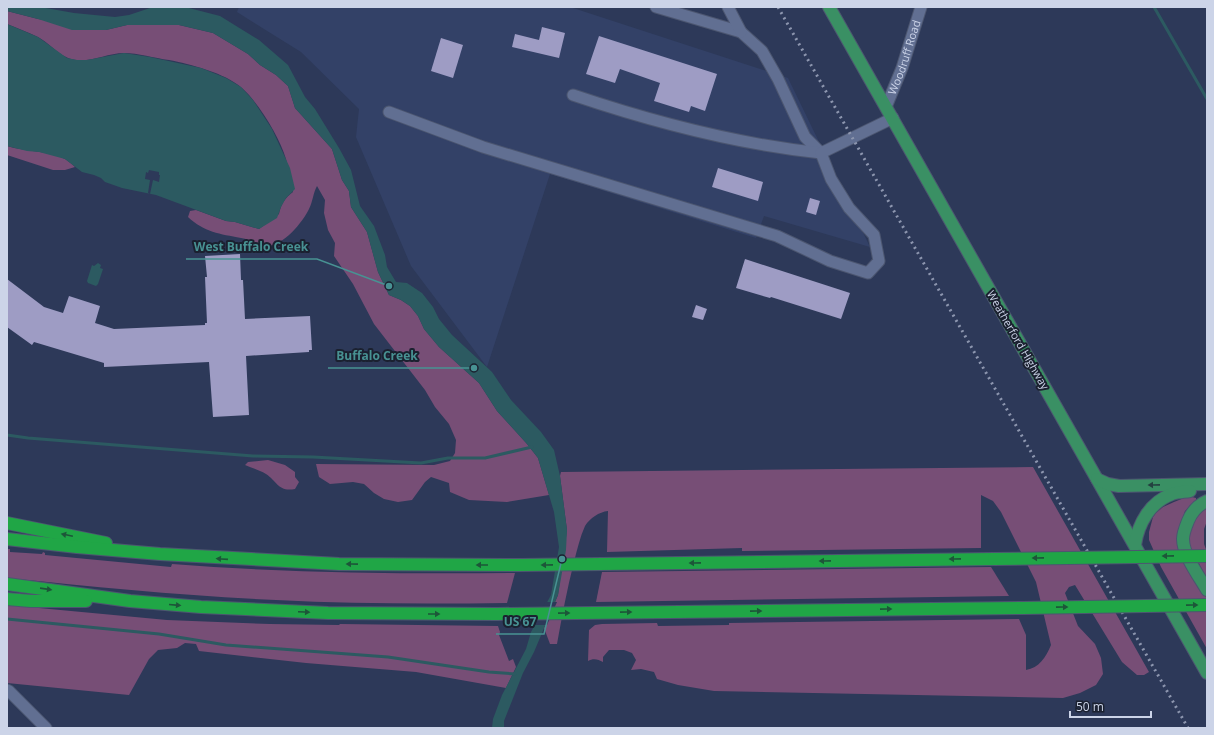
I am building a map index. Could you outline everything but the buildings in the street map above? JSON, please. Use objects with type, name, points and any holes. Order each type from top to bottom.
[{"type":"highway","points":[[7,523],[160,554]]},
{"type":"highway","points":[[7,539],[160,554],[339,564],[521,565],[1207,556]]},
{"type":"highway","points":[[7,584],[130,601],[201,607],[328,613],[497,614],[1207,605]]},
{"type":"highway","points":[[7,599],[31,601],[130,601]]},
{"type":"main road","name":"Weatherford Highway","points":[[829,7],[1207,673]]},
{"type":"main road","points":[[1097,479],[1108,484],[1119,486],[1207,484]]},
{"type":"main road","points":[[1135,545],[1136,535],[1145,516],[1165,497],[1173,494],[1207,488]]},
{"type":"main road","points":[[1207,501],[1199,504],[1191,514],[1185,527],[1183,539],[1186,550],[1207,590]]},
{"type":"street","points":[[656,7],[741,32]]},
{"type":"street","points":[[389,112],[484,147],[777,236],[830,261],[868,273],[879,261],[874,235],[849,208],[831,179],[821,153],[805,137],[778,79],[762,51],[741,32],[728,7]]},
{"type":"street","name":"Woodruff Road","points":[[886,107],[902,68],[921,7]]},
{"type":"street","points":[[573,95],[623,112],[710,134],[783,149],[821,153],[892,118]]},
{"type":"street","points":[[7,690],[46,728]]},
{"type":"shaded area","points":[[7,7],[40,7],[74,13],[115,17],[129,15],[150,8],[185,7],[220,16],[259,40],[288,65],[305,97],[315,109],[339,148],[351,170],[360,206],[374,226],[385,255],[387,267],[396,282],[407,283],[422,293],[433,307],[439,319],[452,335],[492,372],[511,400],[541,432],[554,450],[560,476],[567,530],[566,550],[558,595],[534,652],[523,673],[504,721],[504,728],[492,728],[493,719],[502,695],[526,649],[531,632],[551,595],[559,547],[554,512],[538,458],[497,411],[479,383],[439,347],[424,329],[418,316],[410,306],[389,295],[378,272],[367,232],[351,207],[349,191],[342,180],[332,149],[295,108],[288,86],[248,54],[213,33],[179,25],[127,25],[106,30],[72,30],[7,11]]},
{"type":"shaded area","points":[[239,7],[570,7],[788,78],[870,247],[764,216],[756,238],[550,174],[487,367],[411,266],[356,137],[359,109],[301,52],[237,12]]},
{"type":"shaded area","points":[[7,11],[38,19],[106,30],[127,25],[179,25],[213,33],[248,54],[260,65],[276,75],[288,86],[295,108],[332,149],[342,180],[349,191],[351,207],[367,232],[378,272],[389,295],[410,306],[418,316],[424,329],[439,347],[479,383],[497,411],[538,458],[549,495],[507,502],[469,500],[450,492],[449,483],[431,477],[425,482],[412,500],[398,502],[384,499],[364,484],[353,482],[330,484],[319,477],[316,464],[434,465],[450,461],[455,453],[456,440],[449,424],[435,407],[425,390],[374,324],[353,284],[334,256],[335,243],[328,230],[324,213],[325,200],[317,186],[310,206],[302,220],[286,238],[273,245],[260,245],[244,239],[213,232],[200,226],[188,217],[190,211],[196,210],[226,221],[259,229],[279,214],[284,202],[293,192],[286,159],[279,141],[261,111],[248,94],[235,83],[217,74],[169,60],[124,53],[112,54],[88,60],[70,59],[60,54],[38,37],[7,24]]},
{"type":"shaded area","points":[[7,24],[38,37],[67,58],[87,60],[124,53],[150,57],[201,68],[226,78],[241,87],[253,100],[272,129],[290,168],[295,189],[286,198],[277,218],[259,229],[226,221],[156,195],[122,188],[105,182],[101,178],[82,172],[65,159],[7,146]]},
{"type":"shaded area","points":[[7,146],[58,156],[65,159],[75,167],[65,170],[53,170],[7,155]]},
{"type":"shaded area","points":[[98,263],[101,265],[100,268],[103,269],[96,286],[88,283],[87,281],[92,265],[94,266]]},
{"type":"shaded area","points":[[268,460],[285,465],[295,472],[295,477],[299,482],[295,489],[289,490],[282,488],[266,474],[245,465],[248,462]]},
{"type":"shaded area","points":[[1033,467],[1149,672],[1144,675],[1137,675],[1122,662],[1075,585],[1069,587],[1065,593],[1078,626],[1095,644],[1101,658],[1103,674],[1096,685],[1080,693],[1063,698],[714,691],[678,685],[657,679],[654,672],[641,669],[631,670],[636,660],[632,653],[624,650],[609,650],[603,657],[603,662],[596,659],[588,661],[589,630],[595,625],[602,624],[657,623],[658,626],[729,625],[729,623],[1019,619],[1026,635],[1026,670],[1031,669],[1042,661],[1051,645],[1036,582],[1001,512],[993,501],[981,495],[981,548],[742,551],[742,548],[607,552],[608,511],[598,514],[589,520],[585,526],[577,548],[557,644],[550,644],[544,628],[558,595],[567,530],[560,476],[561,472]]},
{"type":"shaded area","points":[[1192,497],[1196,498],[1196,500],[1185,511],[1180,526],[1190,570],[1207,599],[1207,649],[1161,567],[1149,540],[1149,532],[1153,517],[1156,513],[1163,507],[1174,502]]},
{"type":"shaded area","points":[[1207,504],[1207,521],[1204,529],[1204,544],[1207,552],[1207,579],[1189,544],[1189,532],[1193,522]]},
{"type":"shaded area","points":[[7,549],[10,549],[10,552],[42,554],[43,552],[45,555],[171,567],[172,564],[343,572],[515,573],[507,603],[449,604],[276,600],[175,594],[7,578]]},
{"type":"shaded area","points":[[991,567],[1009,596],[596,602],[602,572]]},
{"type":"shaded area","points":[[7,605],[167,620],[270,624],[498,626],[500,632],[499,635],[509,661],[513,659],[516,667],[506,688],[416,672],[306,663],[199,651],[196,644],[185,643],[177,648],[158,650],[149,659],[129,695],[7,683]]},
{"type":"pier","points":[[149,170],[159,172],[160,175],[159,182],[153,180],[150,194],[148,193],[150,180],[145,179],[146,172],[148,173]]},
{"type":"pier","points":[[545,602],[557,602],[547,625],[533,625]]},
{"type":"waterway","points":[[1154,7],[1207,99]]},
{"type":"waterway","points":[[7,435],[28,438],[253,456],[313,457],[421,463],[448,458],[485,458],[532,447]]},
{"type":"waterway","points":[[7,619],[159,634],[226,645],[388,657],[489,672],[515,674]]},
{"type":"railway","points":[[778,7],[1188,728]]},
{"type":"place","name":"West Buffalo Creek","points":[[389,286]]},
{"type":"place","name":"Buffalo Creek","points":[[474,368]]},
{"type":"place","name":"US 67","points":[[562,559]]}]
